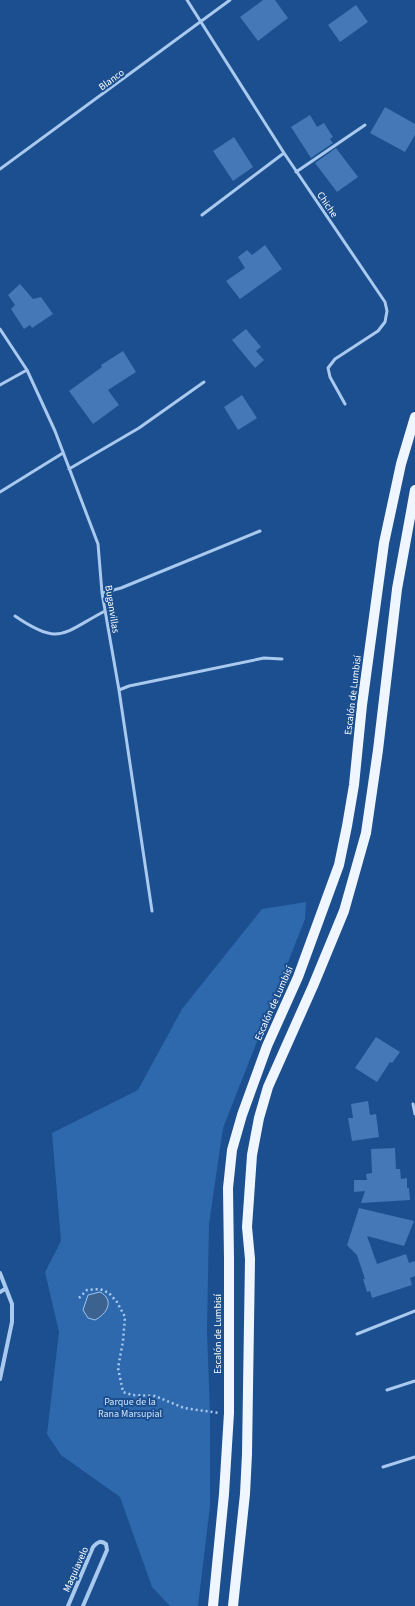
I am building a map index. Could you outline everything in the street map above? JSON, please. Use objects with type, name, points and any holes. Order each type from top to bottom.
[{"type":"main road","name":"Escalón de Lumbisí","points":[[213,1606],[224,1494],[229,1413],[228,1188],[232,1150],[242,1115],[267,1046],[298,977],[339,865],[354,785],[362,706],[384,543],[401,464],[415,417]]},
{"type":"main road","points":[[233,1606],[245,1494],[247,1454],[250,1259],[247,1227],[252,1154],[259,1118],[268,1087],[314,986],[344,911],[366,833],[378,750],[397,589],[415,490]]},
{"type":"street","points":[[0,1273],[12,1304],[12,1322],[0,1379]]},
{"type":"street","points":[[0,1292],[5,1289]]},
{"type":"street","name":"Maquiavelo","points":[[68,1606],[93,1547],[98,1542],[102,1542],[106,1544],[107,1550],[83,1606]]},
{"type":"lane","name":"Chiche","points":[[187,0],[296,172],[385,302],[387,311],[385,322],[378,331],[335,359],[330,364],[328,372],[330,378],[345,404]]},
{"type":"lane","name":"Blanco","points":[[0,169],[230,0]]},
{"type":"lane","points":[[296,172],[365,126]]},
{"type":"lane","points":[[202,215],[284,153]]},
{"type":"lane","name":"Buganvillas","points":[[0,328],[27,370],[63,453],[98,544],[102,593],[119,690],[152,911]]},
{"type":"lane","points":[[0,385],[27,370]]},
{"type":"lane","points":[[69,469],[139,428],[204,382]]},
{"type":"lane","points":[[0,492],[63,453]]},
{"type":"lane","points":[[102,593],[121,588],[260,531]]},
{"type":"lane","points":[[15,616],[31,628],[53,634],[63,634],[74,630],[105,611]]},
{"type":"lane","points":[[119,690],[129,686],[264,658],[282,659]]},
{"type":"lane","points":[[413,1104],[415,1114]]},
{"type":"lane","points":[[356,1334],[415,1311]]},
{"type":"lane","points":[[387,1390],[415,1381]]},
{"type":"lane","points":[[383,1467],[415,1457]]},
{"type":"path","points":[[79,1298],[87,1290],[100,1288],[109,1293],[124,1317],[123,1341],[118,1368],[124,1392],[155,1396],[184,1408],[229,1413]]},
{"type":"green space","name":"Parque de la Rana Marsupial","points":[[306,902],[305,919],[223,1128],[209,1224],[207,1332],[210,1412],[210,1506],[198,1606],[170,1606],[152,1587],[120,1497],[61,1455],[47,1434],[59,1332],[45,1272],[61,1241],[52,1133],[138,1090],[182,1009],[262,909]]},
{"type":"shaded area","points":[[100,1292],[105,1295],[108,1307],[103,1314],[95,1320],[88,1318],[83,1310],[88,1295]]},
{"type":"building","points":[[263,0],[275,0],[288,18],[258,41],[240,17]]},
{"type":"building","points":[[356,5],[368,22],[340,42],[328,25]]},
{"type":"building","points":[[385,107],[415,124],[415,135],[405,152],[370,133]]},
{"type":"building","points":[[310,115],[317,127],[324,123],[333,137],[330,139],[333,143],[311,158],[291,127]]},
{"type":"building","points":[[234,137],[253,167],[233,181],[213,151]]},
{"type":"building","points":[[336,148],[358,177],[337,192],[315,163]]},
{"type":"building","points":[[265,245],[282,269],[240,299],[226,281],[245,268],[238,257],[247,250],[252,255]]},
{"type":"building","points":[[20,284],[33,299],[41,297],[53,314],[32,328],[30,325],[24,329],[11,309],[15,305],[8,295]]},
{"type":"building","points":[[246,329],[261,347],[256,351],[264,360],[255,368],[232,340]]},
{"type":"building","points":[[123,351],[136,372],[108,390],[119,405],[93,424],[69,391],[102,367],[101,365]]},
{"type":"building","points":[[242,395],[257,418],[238,430],[224,407]]},
{"type":"building","points":[[376,1037],[400,1052],[392,1063],[390,1062],[377,1082],[355,1068]]},
{"type":"building","points":[[368,1101],[370,1115],[376,1114],[379,1137],[352,1141],[348,1118],[353,1118],[351,1104]]},
{"type":"building","points":[[395,1148],[396,1169],[400,1169],[401,1179],[407,1178],[407,1188],[409,1188],[410,1200],[361,1203],[365,1191],[354,1192],[354,1180],[367,1180],[366,1174],[372,1173],[371,1149]]},
{"type":"building","points":[[359,1208],[414,1221],[404,1246],[367,1236],[377,1264],[406,1254],[409,1263],[415,1261],[415,1276],[410,1278],[412,1285],[372,1298],[370,1291],[367,1292],[363,1279],[365,1279],[357,1255],[347,1245]]}]
